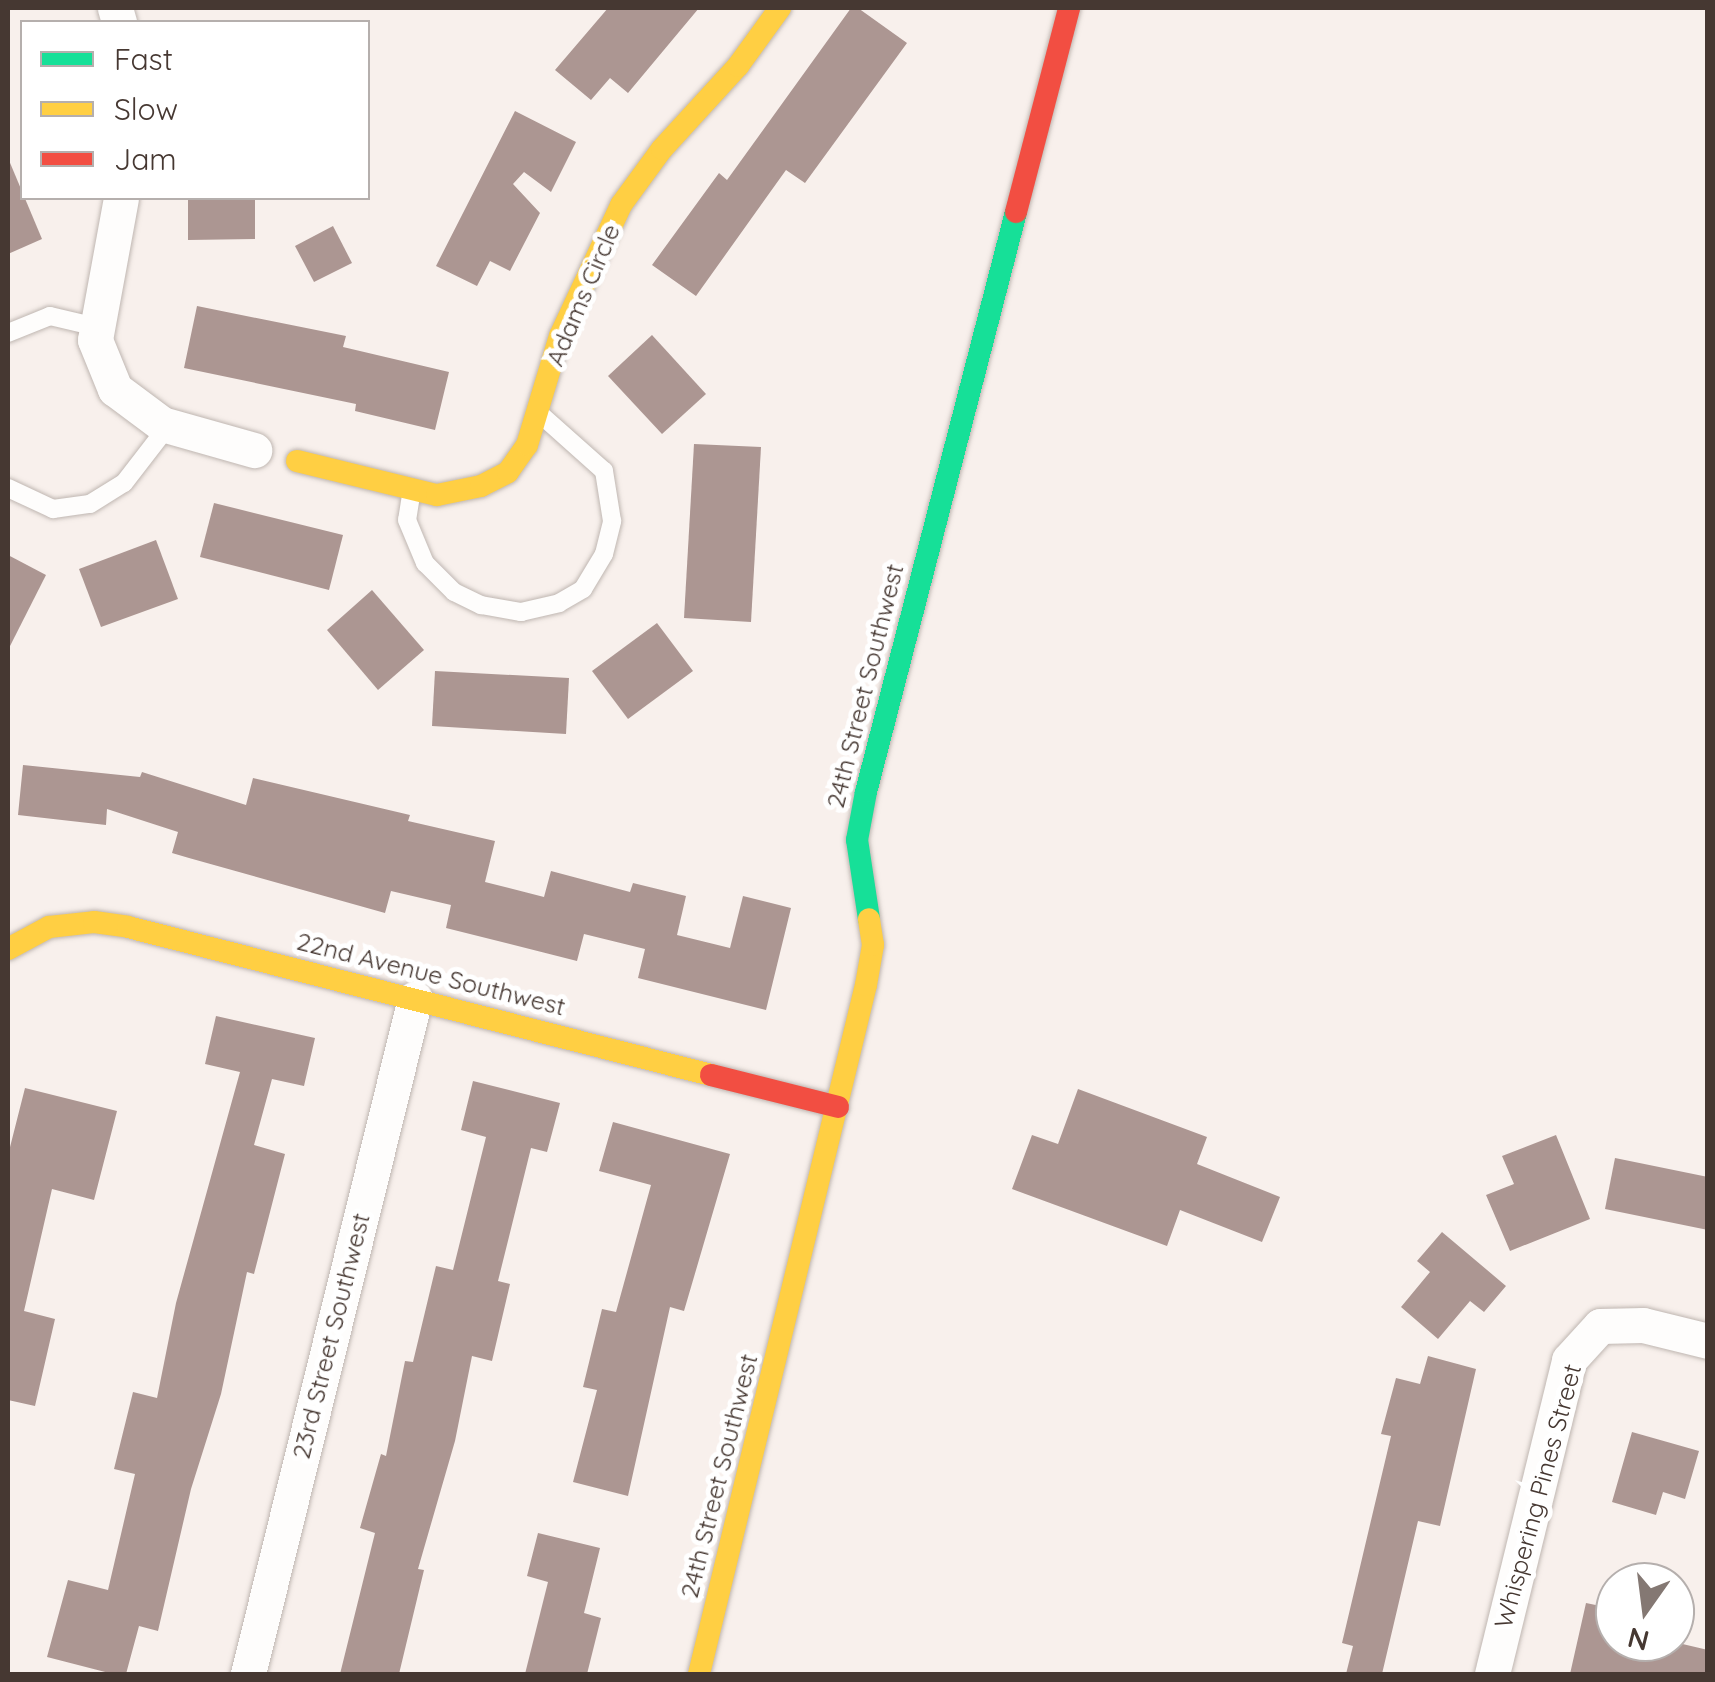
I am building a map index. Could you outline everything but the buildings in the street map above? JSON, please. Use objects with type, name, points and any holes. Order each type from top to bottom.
[{"type":"street","name":"Adams Circle","points":[[297,461],[437,495],[481,486],[508,472],[527,444],[560,336],[622,205],[662,149],[738,66],[780,8]]},
{"type":"street","name":"24th Street Southwest","points":[[698,1674],[838,1106],[872,946],[857,840],[866,792],[1069,8]]},
{"type":"street","points":[[121,200],[95,340],[115,389],[168,426],[254,450]]},
{"type":"street","name":"22nd Avenue Southwest","points":[[9,947],[50,926],[94,922],[415,998],[838,1106]]},
{"type":"street","name":"23rd Street Southwest","points":[[248,1674],[415,998]]},
{"type":"street","name":"Whispering Pines Street","points":[[1492,1674],[1569,1360],[1600,1326],[1644,1325],[1708,1341]]},
{"type":"lane","points":[[8,334],[50,316],[98,327]]},
{"type":"lane","points":[[412,489],[407,520],[425,563],[454,592],[481,605],[521,612],[560,602],[583,589],[604,554],[612,521],[604,470],[539,412]]},
{"type":"lane","points":[[8,488],[53,509],[90,504],[124,483],[168,426]]},
{"type":"traffic: fast","points":[[869,919],[857,840],[866,792],[1016,212]]},
{"type":"traffic: slow","points":[[297,461],[437,495],[481,486],[508,472],[527,445],[560,336],[621,205],[662,149],[738,66],[780,8]]},
{"type":"traffic: slow","points":[[699,1674],[866,985],[873,945],[869,919]]},
{"type":"traffic: slow","points":[[8,949],[49,927],[94,922],[128,927],[711,1075]]},
{"type":"traffic: jam","points":[[1016,212],[1069,8]]},
{"type":"traffic: jam","points":[[711,1075],[838,1107]]}]
